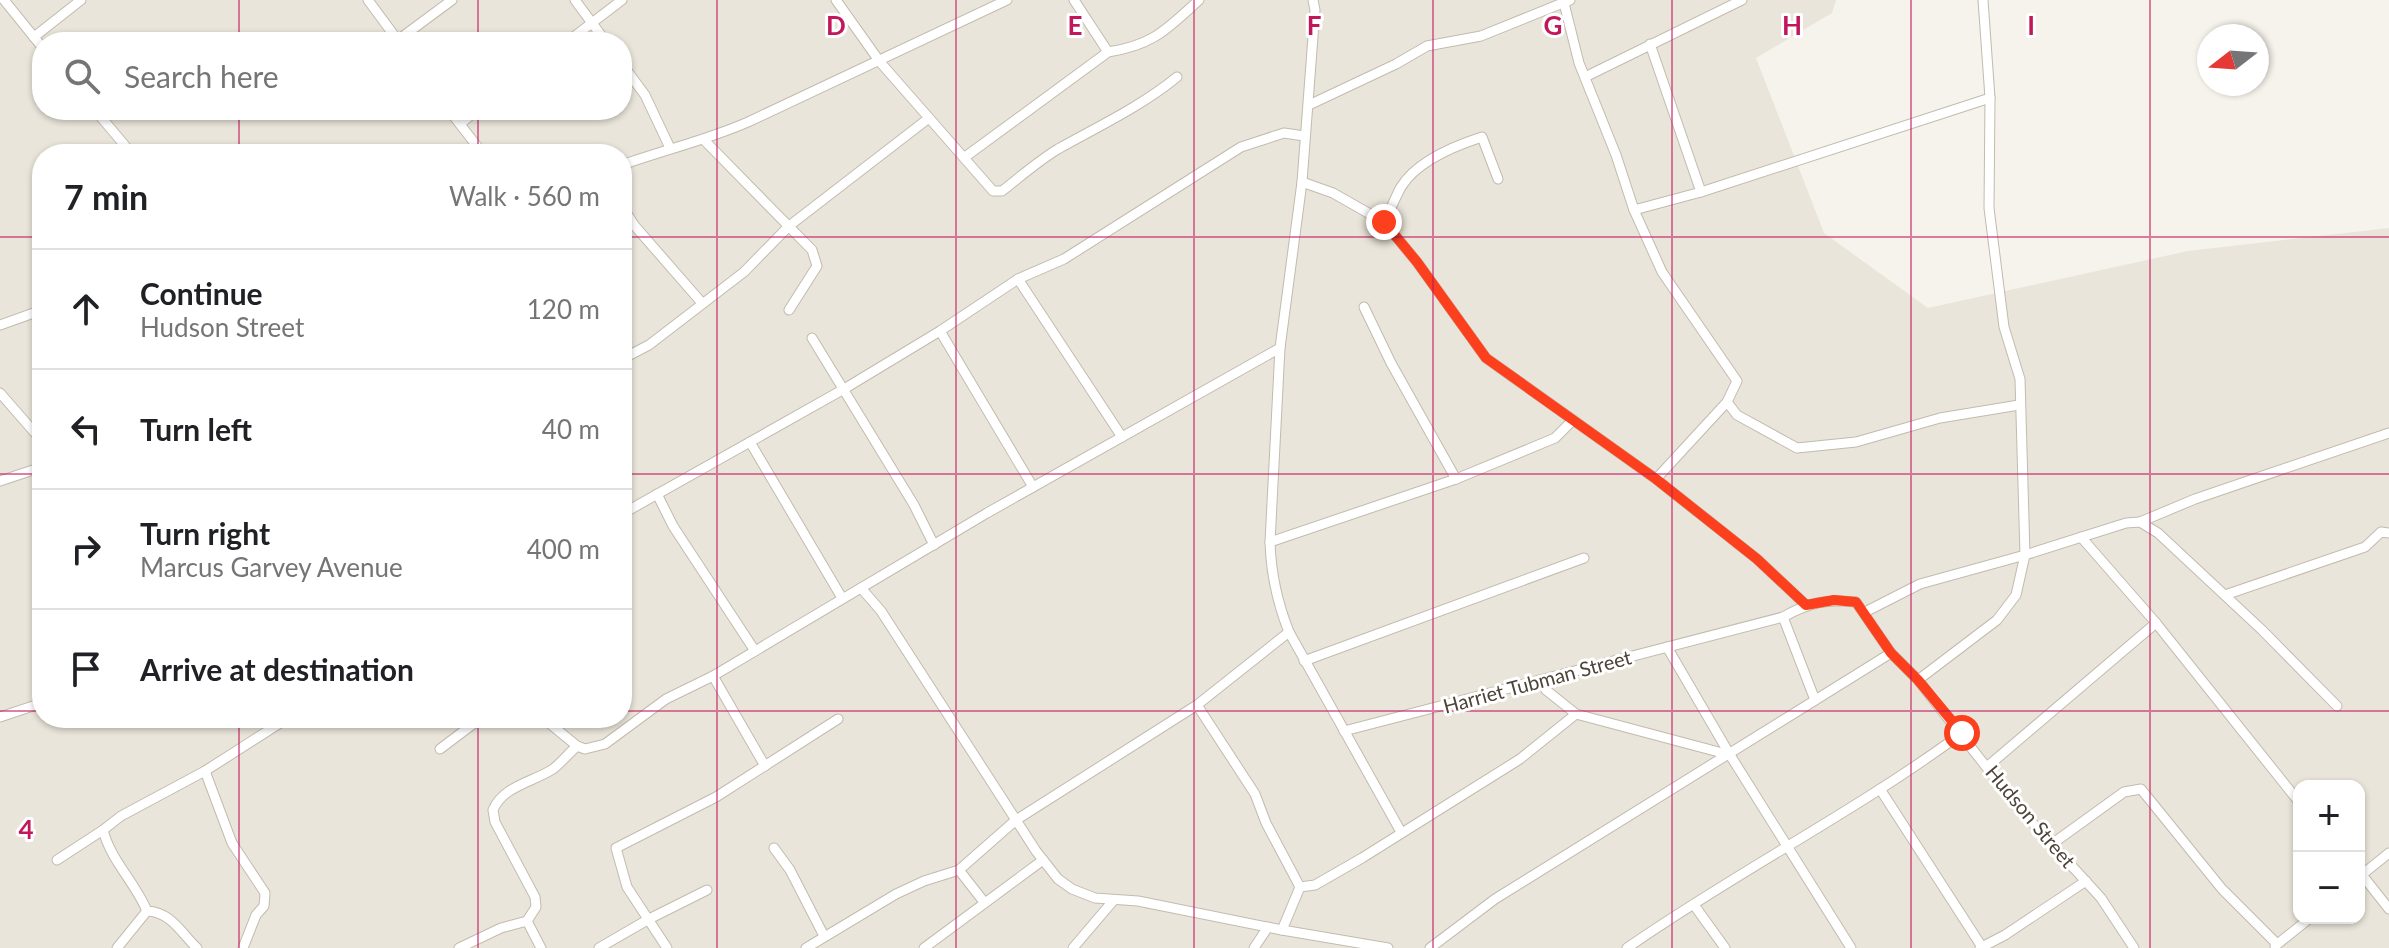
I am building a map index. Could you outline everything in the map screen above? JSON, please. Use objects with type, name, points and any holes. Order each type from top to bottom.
[{"type":"street","points":[[4,0],[32,35]]},
{"type":"street","points":[[40,32],[81,0]]},
{"type":"street","points":[[368,0],[391,32]]},
{"type":"street","points":[[410,32],[452,0]]},
{"type":"street","points":[[575,0],[599,32]]},
{"type":"street","points":[[580,32],[622,0]]},
{"type":"street","points":[[836,0],[880,62],[993,191],[1002,191],[1055,151],[1117,119],[1177,77]]},
{"type":"street","points":[[632,161],[704,140],[880,62],[942,29],[1007,0]]},
{"type":"street","points":[[1074,0],[1108,52]]},
{"type":"street","points":[[965,157],[1108,52],[1130,48],[1161,35],[1199,0]]},
{"type":"street","points":[[1313,0],[1315,10],[1302,182],[1280,348],[1271,569],[1289,632],[1401,832]]},
{"type":"street","points":[[1585,77],[1742,0]]},
{"type":"street","points":[[1918,680],[1997,620],[2016,595],[2025,555],[2020,379],[2004,327],[1989,208],[1990,98],[1983,0]]},
{"type":"street","points":[[1309,105],[1427,46],[1481,36],[1567,2],[1571,38],[1634,210],[1662,272],[1737,381],[1727,402],[1656,479]]},
{"type":"street","points":[[1650,44],[1701,192]]},
{"type":"street","points":[[632,77],[645,95],[670,148]]},
{"type":"street","points":[[1634,210],[1701,192],[1990,98]]},
{"type":"street","points":[[632,354],[649,345],[744,272],[789,226],[929,118]]},
{"type":"street","points":[[103,120],[124,144]]},
{"type":"street","points":[[457,120],[475,144]]},
{"type":"street","points":[[460,124],[465,120]]},
{"type":"street","points":[[632,508],[844,389],[1018,279],[1064,259],[1241,147],[1284,133],[1304,136]]},
{"type":"street","points":[[1384,222],[1403,184],[1424,165],[1456,145],[1482,137],[1498,179]]},
{"type":"street","points":[[704,140],[812,250],[817,266],[789,310]]},
{"type":"street","points":[[1302,182],[1333,193],[1384,222],[1486,358],[1656,479],[1757,559],[1806,605],[1834,600],[1856,602],[1865,612],[1920,584],[2126,523],[2140,522],[2195,499],[2389,433]]},
{"type":"street","points":[[632,222],[702,303]]},
{"type":"street","points":[[1018,279],[1122,437]]},
{"type":"street","points":[[1364,307],[1391,363],[1456,479]]},
{"type":"street","points":[[0,325],[32,314]]},
{"type":"street","points":[[940,331],[1033,487]]},
{"type":"street","points":[[812,338],[914,505],[934,545]]},
{"type":"street","points":[[632,724],[666,699],[713,676],[1033,487],[1280,348]]},
{"type":"street","points":[[0,393],[32,430]]},
{"type":"street","points":[[1727,402],[1737,415],[1797,448],[1856,442],[1940,418],[2019,405]]},
{"type":"street","points":[[1270,542],[1456,479],[1555,438],[1573,420]]},
{"type":"street","points":[[750,442],[842,598]]},
{"type":"street","points":[[0,481],[32,470]]},
{"type":"street","points":[[657,494],[673,526],[755,651]]},
{"type":"street","points":[[2140,522],[2158,533],[2225,595],[2337,706]]},
{"type":"street","points":[[2225,595],[2365,547],[2381,532],[2389,533]]},
{"type":"street","points":[[2081,537],[2156,623],[2293,794]]},
{"type":"street","points":[[1304,661],[1584,558]]},
{"type":"street","points":[[861,588],[881,611],[1043,860],[1058,879],[1072,889],[1095,898],[1138,901],[1388,948]]},
{"type":"street","name":"Harriet Tubman Street","points":[[1344,731],[1783,617],[1806,605]]},
{"type":"street","name":"Hudson Street","points":[[1865,612],[1891,653],[1962,733],[2017,806],[2101,898],[2134,948]]},
{"type":"street","points":[[1783,617],[1815,700]]},
{"type":"street","points":[[1988,766],[2156,623]]},
{"type":"street","points":[[806,948],[896,894],[959,870],[1016,820],[1197,705],[1289,632]]},
{"type":"street","points":[[1667,647],[1730,755],[1851,948]]},
{"type":"street","points":[[1430,948],[1495,899],[1891,653]]},
{"type":"street","points":[[713,676],[765,766]]},
{"type":"street","points":[[1540,680],[1546,690],[1576,714],[1730,755]]},
{"type":"street","points":[[1197,705],[1255,794],[1266,823],[1300,887]]},
{"type":"street","points":[[0,717],[32,706]]},
{"type":"street","points":[[1300,887],[1315,885],[1520,759],[1576,714]]},
{"type":"street","points":[[667,948],[627,887],[616,848],[716,797],[838,719]]},
{"type":"street","points":[[57,860],[121,816],[205,771],[272,728]]},
{"type":"street","points":[[440,749],[468,728]]},
{"type":"street","points":[[555,728],[585,749],[605,744],[627,728]]},
{"type":"street","points":[[1627,948],[1788,844],[1903,776],[1962,733]]},
{"type":"street","points":[[459,948],[501,928],[527,921],[536,907],[535,897],[495,822],[493,810],[501,798],[526,781],[552,769],[577,746]]},
{"type":"street","points":[[205,771],[232,843],[265,893],[264,906],[256,915],[243,948]]},
{"type":"street","points":[[1880,789],[1981,948],[2086,881]]},
{"type":"street","points":[[2052,844],[2124,792],[2141,789],[2222,889],[2275,946],[2302,924]]},
{"type":"street","points":[[103,830],[110,851],[140,894],[147,911]]},
{"type":"street","points":[[774,848],[790,870],[824,936]]},
{"type":"street","points":[[2365,870],[2389,853]]},
{"type":"street","points":[[924,948],[1043,860]]},
{"type":"street","points":[[959,870],[984,902]]},
{"type":"street","points":[[2365,880],[2389,909]]},
{"type":"street","points":[[1282,930],[1300,887]]},
{"type":"street","points":[[599,948],[707,890]]},
{"type":"street","points":[[1073,948],[1113,901]]},
{"type":"street","points":[[1694,905],[1725,948]]},
{"type":"street","points":[[117,948],[147,911]]},
{"type":"street","points":[[147,911],[158,912],[174,923],[197,948]]},
{"type":"street","points":[[527,921],[541,948]]},
{"type":"street","points":[[1254,948],[1268,927]]},
{"type":"shaded area","points":[[0,0],[1836,0],[1832,13],[1756,58],[1824,233],[1928,308],[2188,251],[2389,228],[2389,948],[0,948]]},
{"type":"route","points":[[1384,222],[1486,358],[1656,479],[1757,559],[1806,605],[1834,600],[1856,602],[1891,653],[1962,733]]}]
